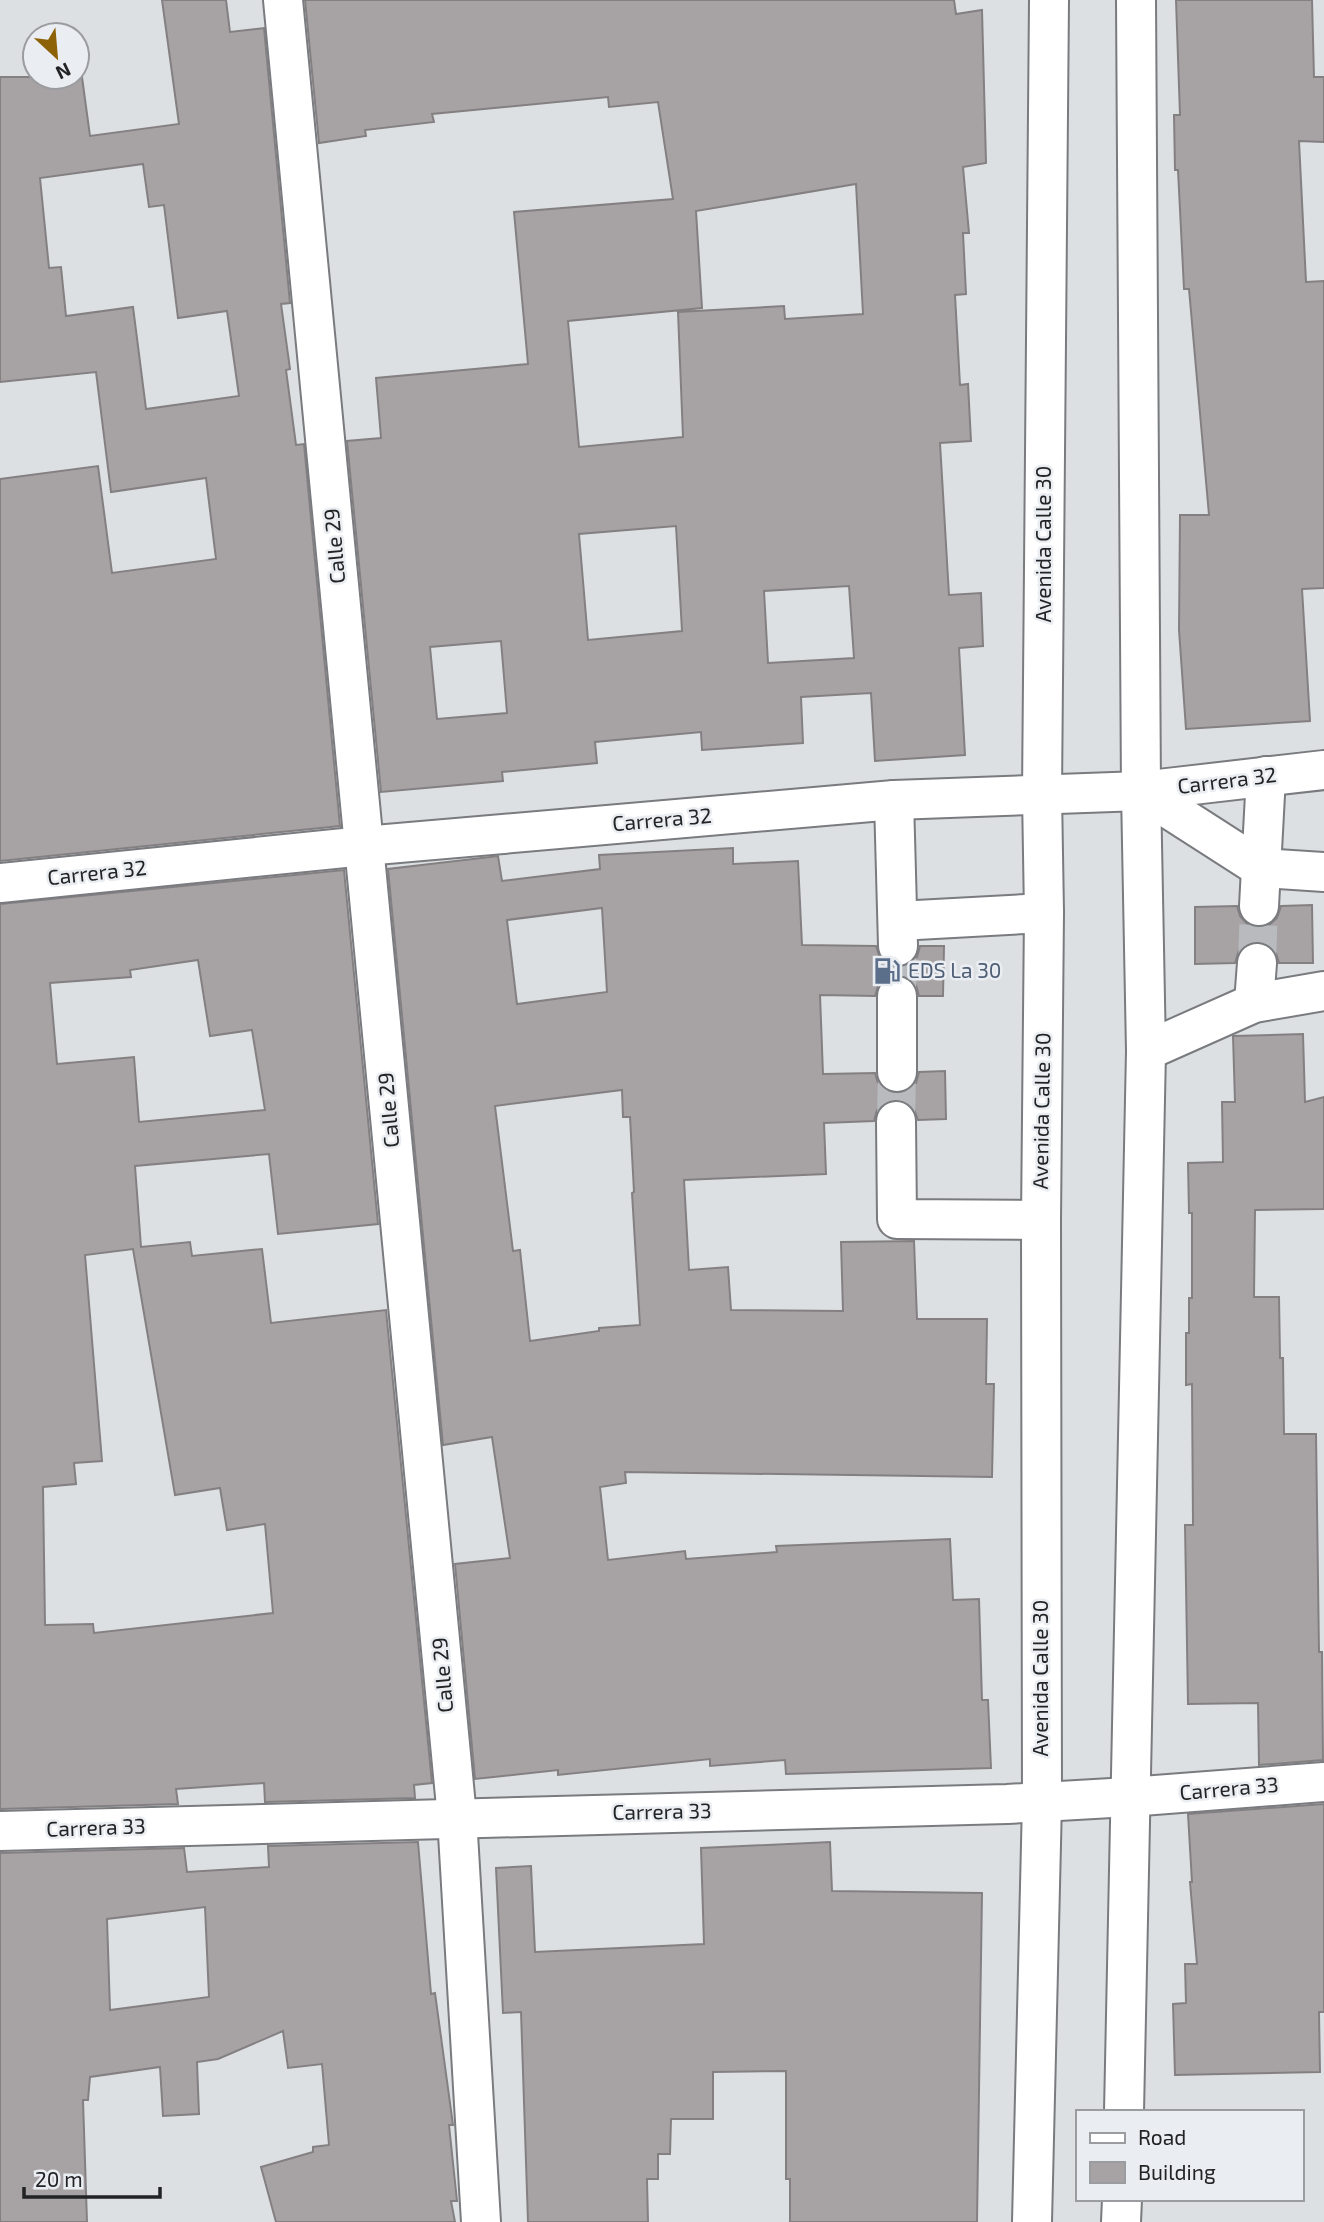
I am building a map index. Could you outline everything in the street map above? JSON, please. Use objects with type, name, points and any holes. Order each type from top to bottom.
[{"type":"main road","name":"Calle 29","points":[[283,0],[457,1817],[481,2222]]},
{"type":"main road","name":"Avenida Calle 30","points":[[1032,2222],[1042,1802],[1042,794],[1049,0]]},
{"type":"main road","points":[[1124,2110],[1146,1051],[1141,791],[1136,0]]},
{"type":"main road","name":"Carrera 32","points":[[0,883],[364,846],[894,800],[1141,791],[1324,769]]},
{"type":"main road","points":[[1259,906],[1266,776]]},
{"type":"main road","points":[[1141,791],[1261,868],[1324,872]]},
{"type":"main road","points":[[894,800],[898,934],[1044,914]]},
{"type":"main road","points":[[1254,1003],[1256,963]]},
{"type":"main road","points":[[1146,1051],[1254,1003],[1324,991]]},
{"type":"main road","points":[[897,996],[897,1072]]},
{"type":"main road","points":[[896,1121],[897,1219],[1041,1220]]},
{"type":"main road","name":"Carrera 33","points":[[0,1831],[1042,1802],[1324,1782]]},
{"type":"main road","points":[[1122,2201],[1122,2222]]},
{"type":"building","points":[[162,0],[226,0],[230,32],[264,28],[290,303],[281,304],[290,369],[286,370],[296,445],[304,444],[340,826],[0,861],[0,479],[98,466],[112,573],[216,559],[206,478],[111,492],[96,372],[0,382],[0,77],[21,77],[21,91],[84,91],[90,136],[179,124]],"holes":[[[143,164],[149,207],[164,205],[178,318],[227,311],[239,396],[146,409],[133,307],[66,316],[61,267],[49,268],[40,178]]]},
{"type":"building","points":[[305,0],[954,0],[956,14],[982,10],[986,163],[963,167],[969,233],[963,233],[966,294],[955,295],[960,385],[968,384],[971,441],[940,443],[949,595],[981,593],[983,646],[959,648],[965,755],[875,761],[871,693],[801,697],[803,743],[702,750],[701,732],[595,742],[597,763],[502,772],[503,781],[381,792],[347,441],[381,438],[376,378],[528,364],[514,212],[673,199],[658,102],[609,107],[608,97],[432,114],[434,122],[365,130],[366,136],[319,143]],"holes":[[[856,184],[863,314],[785,319],[784,306],[678,312],[683,437],[579,447],[568,321],[702,308],[696,211]],[[676,526],[682,631],[588,640],[579,534]],[[849,586],[854,658],[768,663],[764,591]],[[501,641],[507,713],[437,719],[430,647]]]},
{"type":"building","points":[[1176,0],[1312,0],[1314,77],[1324,77],[1324,142],[1299,141],[1306,282],[1324,281],[1324,588],[1302,589],[1310,721],[1186,729],[1179,630],[1180,515],[1209,515],[1189,289],[1184,289],[1178,170],[1175,170],[1174,115],[1180,115]]},
{"type":"building","points":[[733,848],[733,864],[798,861],[802,945],[876,946],[880,958],[887,965],[898,968],[910,964],[917,957],[920,946],[944,946],[943,996],[919,996],[916,985],[907,977],[898,974],[886,977],[878,986],[875,996],[820,995],[823,1074],[875,1073],[878,1083],[886,1091],[898,1094],[907,1091],[916,1083],[919,1072],[945,1071],[946,1119],[918,1120],[914,1109],[907,1102],[895,1099],[884,1103],[877,1110],[874,1121],[824,1123],[826,1174],[684,1180],[689,1270],[728,1267],[731,1310],[843,1311],[841,1242],[914,1241],[917,1319],[987,1319],[986,1384],[994,1384],[992,1477],[625,1472],[626,1483],[600,1487],[608,1560],[685,1551],[686,1559],[777,1552],[776,1546],[950,1539],[953,1600],[979,1599],[982,1700],[988,1700],[991,1768],[786,1774],[785,1760],[710,1766],[710,1759],[558,1775],[558,1770],[475,1779],[455,1564],[510,1558],[492,1437],[443,1445],[388,869],[498,856],[502,881],[600,869],[599,855]],"holes":[[[602,908],[607,992],[517,1004],[507,920]],[[622,1090],[623,1117],[630,1117],[640,1325],[599,1328],[599,1331],[530,1341],[520,1250],[513,1251],[495,1106]]]},
{"type":"building","points":[[344,870],[378,1224],[278,1234],[269,1154],[135,1166],[141,1247],[190,1242],[192,1256],[262,1249],[271,1323],[386,1310],[432,1783],[414,1785],[415,1798],[265,1802],[264,1783],[176,1789],[178,1804],[0,1809],[0,904]],"holes":[[[198,960],[210,1036],[252,1030],[265,1110],[139,1122],[134,1057],[57,1064],[50,983],[131,977],[130,970]],[[133,1249],[175,1495],[220,1488],[227,1530],[265,1524],[273,1613],[94,1633],[93,1624],[45,1625],[43,1487],[76,1484],[74,1463],[102,1461],[85,1255]]]},
{"type":"building","points":[[1312,905],[1313,963],[1279,963],[1270,945],[1258,941],[1248,943],[1239,950],[1235,963],[1195,964],[1195,907],[1237,906],[1240,916],[1247,924],[1259,928],[1269,925],[1277,918],[1281,906]]},
{"type":"building","points":[[1303,1034],[1305,1102],[1324,1097],[1324,1209],[1255,1210],[1254,1297],[1279,1297],[1284,1434],[1316,1434],[1323,1760],[1259,1765],[1258,1703],[1188,1704],[1185,1525],[1193,1525],[1192,1384],[1186,1385],[1186,1333],[1189,1333],[1189,1298],[1192,1298],[1192,1213],[1189,1213],[1188,1163],[1223,1162],[1222,1102],[1235,1102],[1233,1036]]},
{"type":"building","points":[[1324,1804],[1324,2012],[1319,2012],[1320,2072],[1175,2075],[1173,2004],[1186,2003],[1185,1964],[1197,1964],[1188,1814]]},
{"type":"building","points":[[418,1842],[431,1994],[435,1993],[453,2125],[449,2125],[457,2201],[451,2201],[455,2222],[276,2222],[261,2167],[313,2152],[313,2147],[329,2145],[322,2064],[288,2068],[283,2031],[218,2059],[197,2062],[199,2114],[163,2116],[160,2067],[90,2077],[88,2100],[83,2100],[87,2222],[0,2222],[0,1853],[184,1848],[187,1872],[269,1867],[268,1846]],"holes":[[[205,1907],[209,1997],[110,2010],[107,1919]]]},
{"type":"building","points":[[830,1842],[832,1891],[982,1893],[977,2222],[790,2222],[790,2179],[786,2179],[786,2071],[713,2072],[713,2119],[671,2119],[670,2154],[658,2154],[658,2179],[647,2179],[648,2222],[528,2222],[521,2012],[503,2013],[496,1868],[531,1866],[535,1952],[704,1944],[701,1848]]},
{"type":"tunnel","points":[[1257,963],[1259,906]]},
{"type":"tunnel","points":[[897,996],[898,946]]},
{"type":"tunnel","points":[[896,1121],[897,1072]]},
{"type":"place","name":"EDS La 30","points":[[887,971]]}]
